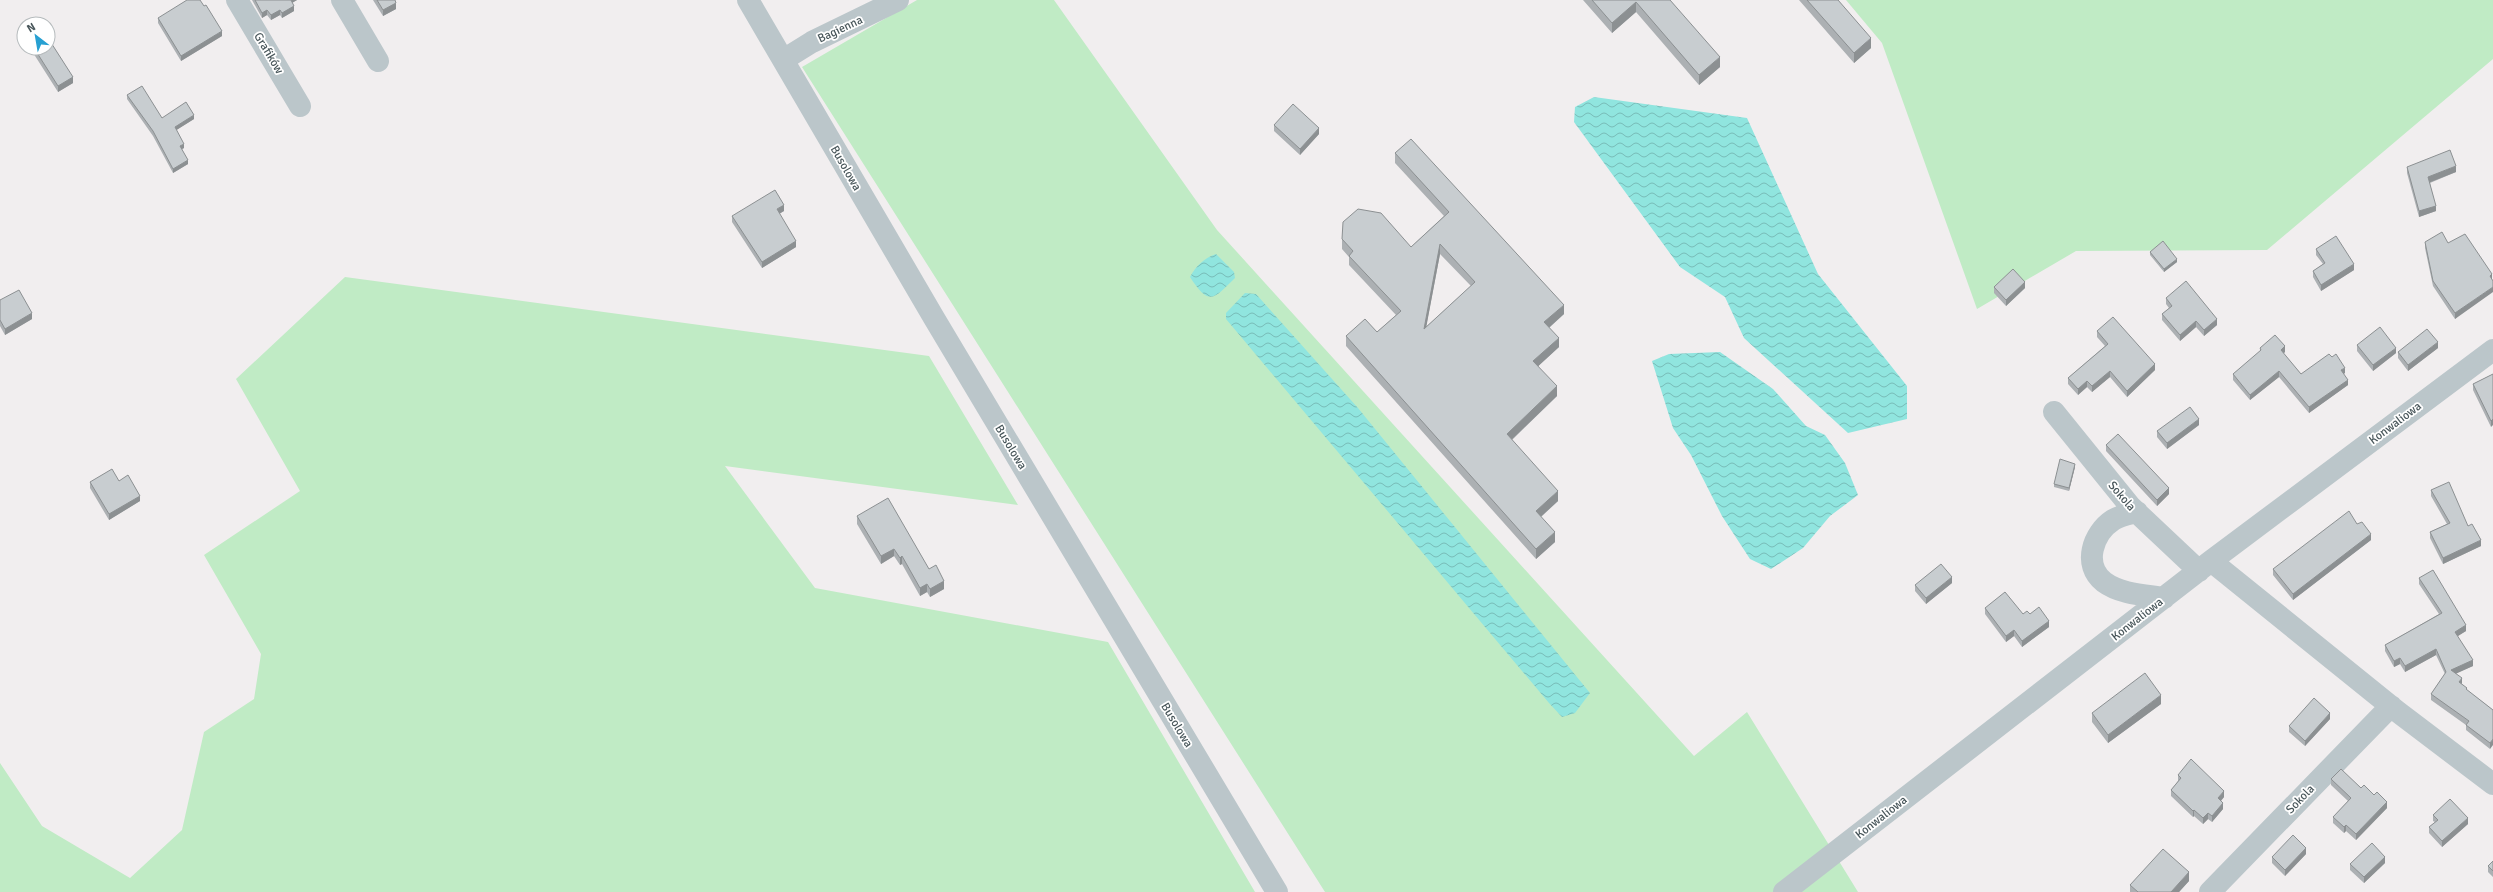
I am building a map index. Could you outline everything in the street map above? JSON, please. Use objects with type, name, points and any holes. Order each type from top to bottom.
[{"type":"street","name":"Grafików","points":[[237,0],[300,106]]},
{"type":"street","points":[[342,0],[378,61]]},
{"type":"street","name":"Busolowa","points":[[748,0],[934,318],[1278,892]]},
{"type":"street","name":"Bagienna","points":[[783,60],[812,42],[898,0]]},
{"type":"street","name":"Konwaliowa","points":[[1784,892],[2205,566],[2493,350]]},
{"type":"street","name":"Sokola","points":[[2054,412],[2136,512],[2493,784]]},
{"type":"street","points":[[2136,512],[2113,520],[2097,535],[2091,554],[2094,568],[2104,582],[2120,590],[2164,598]]},
{"type":"street","name":"Sokola","points":[[2210,892],[2391,706]]},
{"type":"green space","points":[[917,0],[1054,0],[1217,230],[1694,756],[1747,712],[1858,892],[1325,892],[802,67]]},
{"type":"green space","points":[[1846,0],[2493,0],[2493,59],[2267,250],[2076,251],[1977,309],[1882,43]]},
{"type":"green space","points":[[345,277],[929,356],[1018,505],[725,466],[815,588],[1108,642],[1255,892],[0,892],[0,763],[42,826],[130,878],[182,830],[204,732],[254,699],[261,654],[204,555],[300,491],[236,379]]},
{"type":"water","points":[[1594,97],[1747,118],[1818,274],[1907,386],[1907,419],[1848,433],[1744,338],[1725,297],[1680,267],[1574,122],[1575,107]]},
{"type":"water","points":[[1216,254],[1234,272],[1235,278],[1222,291],[1212,297],[1203,293],[1190,277],[1201,263]]},
{"type":"water","points":[[1245,293],[1256,294],[1358,408],[1590,693],[1575,713],[1562,717],[1549,703],[1226,319],[1226,313]]},
{"type":"water","points":[[1720,352],[1773,389],[1806,426],[1825,435],[1845,463],[1858,495],[1830,516],[1803,548],[1771,569],[1750,559],[1722,516],[1691,455],[1673,428],[1652,361],[1669,354]]},
{"type":"building","points":[[187,0],[200,0],[204,6],[206,5],[222,31],[181,56],[158,18]]},
{"type":"building","points":[[255,0],[291,0],[294,6],[282,13],[280,10],[271,15],[267,10],[262,13]]},
{"type":"building","points":[[377,0],[395,0],[396,3],[383,10]]},
{"type":"building","points":[[1592,0],[1670,0],[1720,57],[1699,75],[1636,2],[1612,23]]},
{"type":"building","points":[[1807,0],[1838,0],[1871,38],[1854,53]]},
{"type":"building","points":[[56,50],[73,77],[58,86],[39,56],[56,56]]},
{"type":"building","points":[[142,86],[162,118],[186,102],[194,115],[175,127],[184,144],[180,146],[188,160],[173,169],[153,131],[127,95]]},
{"type":"building","points":[[1293,104],[1319,128],[1300,149],[1274,125]]},
{"type":"building","points":[[1411,139],[1564,305],[1544,322],[1559,338],[1533,361],[1557,386],[1507,434],[1558,491],[1536,511],[1555,532],[1536,549],[1346,336],[1365,319],[1377,332],[1401,311],[1349,256],[1353,251],[1342,239],[1343,222],[1358,209],[1381,213],[1411,247],[1449,212],[1395,153]],"holes":[[[1440,244],[1475,282],[1424,329]]]},
{"type":"building","points":[[2450,150],[2456,166],[2428,177],[2436,206],[2419,211],[2407,167]]},
{"type":"building","points":[[775,190],[784,205],[777,209],[796,241],[762,262],[732,216]]},
{"type":"building","points":[[2442,232],[2448,243],[2465,234],[2492,274],[2490,276],[2493,281],[2493,287],[2455,313],[2433,281],[2425,242]]},
{"type":"building","points":[[2336,236],[2354,264],[2321,285],[2313,271],[2325,263],[2316,249]]},
{"type":"building","points":[[2163,241],[2177,259],[2164,269],[2150,252]]},
{"type":"building","points":[[2013,269],[2025,282],[2006,300],[1994,287]]},
{"type":"building","points":[[2186,281],[2217,319],[2204,330],[2196,321],[2180,335],[2162,314],[2172,306],[2166,298]]},
{"type":"building","points":[[19,290],[32,313],[5,329],[0,320],[0,300]]},
{"type":"building","points":[[2113,317],[2155,364],[2127,391],[2110,371],[2092,386],[2087,381],[2078,389],[2068,378],[2108,344],[2097,331]]},
{"type":"building","points":[[2380,327],[2396,348],[2373,365],[2357,345]]},
{"type":"building","points":[[2427,329],[2438,342],[2408,365],[2398,352]]},
{"type":"building","points":[[2275,335],[2285,346],[2281,350],[2301,374],[2329,354],[2332,357],[2336,354],[2345,368],[2341,370],[2348,380],[2309,407],[2279,371],[2250,395],[2233,374],[2261,350],[2260,348]]},
{"type":"building","points":[[2493,374],[2493,419],[2491,421],[2473,384]]},
{"type":"building","points":[[2190,407],[2199,419],[2167,443],[2157,431]]},
{"type":"building","points":[[2118,434],[2169,488],[2157,500],[2106,445]]},
{"type":"building","points":[[2060,459],[2075,464],[2069,488],[2054,484]]},
{"type":"building","points":[[112,469],[119,481],[128,475],[140,496],[109,514],[90,482]]},
{"type":"building","points":[[2449,482],[2468,526],[2472,524],[2481,540],[2443,558],[2430,532],[2450,523],[2431,490]]},
{"type":"building","points":[[888,498],[929,569],[936,565],[944,581],[930,589],[927,584],[920,588],[902,556],[900,558],[894,549],[881,556],[857,516]]},
{"type":"building","points":[[2349,511],[2357,524],[2362,522],[2371,534],[2293,594],[2273,569]]},
{"type":"building","points":[[1941,564],[1952,577],[1926,598],[1915,585]]},
{"type":"building","points":[[2433,570],[2466,625],[2455,632],[2473,660],[2451,670],[2462,678],[2459,682],[2467,688],[2466,689],[2493,710],[2493,739],[2490,743],[2466,725],[2469,721],[2431,694],[2446,672],[2436,649],[2405,666],[2400,658],[2394,661],[2385,645],[2442,613],[2419,578]]},
{"type":"building","points":[[2005,592],[2023,614],[2027,611],[2030,614],[2039,607],[2049,621],[2022,641],[2014,630],[2006,636],[1985,608]]},
{"type":"building","points":[[2145,673],[2161,695],[2108,735],[2092,713]]},
{"type":"building","points":[[2314,698],[2330,713],[2305,741],[2289,726]]},
{"type":"building","points":[[2191,759],[2224,791],[2218,798],[2223,803],[2212,816],[2208,813],[2203,818],[2194,810],[2193,811],[2171,790],[2181,778],[2178,775]]},
{"type":"building","points":[[2341,769],[2361,788],[2364,785],[2374,795],[2377,792],[2387,802],[2356,834],[2346,825],[2344,827],[2333,817],[2351,798],[2331,779]]},
{"type":"building","points":[[2450,799],[2468,818],[2442,841],[2429,827],[2438,820],[2433,815]]},
{"type":"building","points":[[2293,835],[2306,848],[2285,870],[2272,857]]},
{"type":"building","points":[[2372,843],[2385,857],[2364,877],[2350,864]]},
{"type":"building","points":[[2163,849],[2189,872],[2171,892],[2138,892],[2130,885]]},
{"type":"building","points":[[2493,861],[2493,871],[2488,866]]}]
